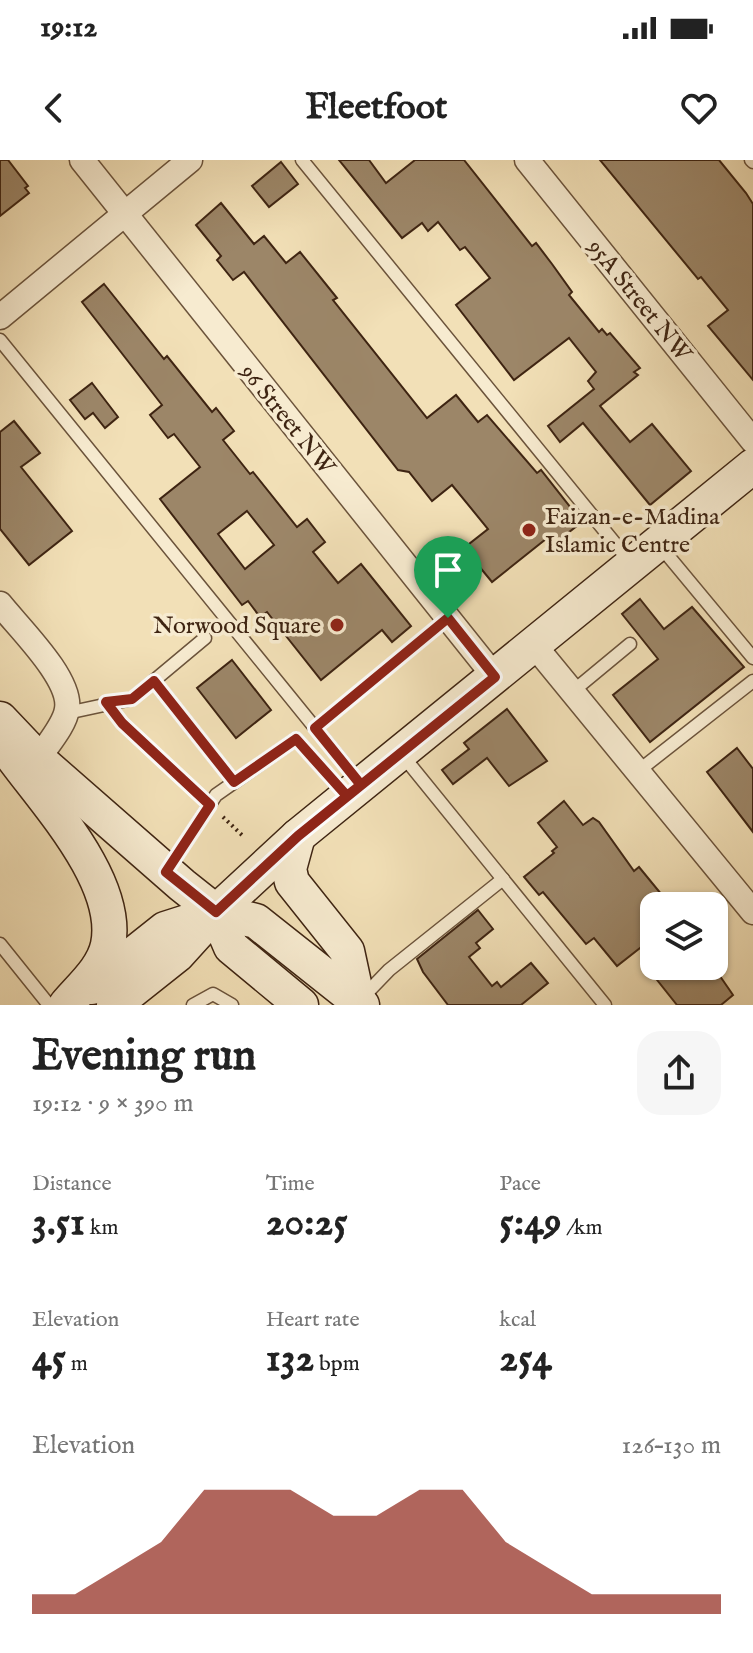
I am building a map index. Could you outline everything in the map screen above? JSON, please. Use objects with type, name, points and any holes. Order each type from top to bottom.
[{"type":"main road","points":[[114,1005],[177,955],[216,912],[298,836],[753,466]]},
{"type":"main road","points":[[0,719],[38,759],[216,912],[256,921],[360,1003]]},
{"type":"main road","points":[[0,738],[93,869],[108,913],[108,946],[100,966],[68,1005]]},
{"type":"main road","points":[[298,836],[289,869],[292,882],[347,951],[360,1003]]},
{"type":"main road","points":[[68,1005],[165,929],[216,912]]},
{"type":"main road","points":[[216,912],[231,947],[301,1005]]},
{"type":"street","name":"96 Street NW","points":[[82,160],[495,677]]},
{"type":"street","points":[[0,317],[120,208],[190,160]]},
{"type":"street","name":"95A Street NW","points":[[527,160],[753,441]]},
{"type":"street","points":[[0,604],[68,694],[67,713],[38,759]]},
{"type":"street","points":[[534,645],[753,912]]},
{"type":"lane","points":[[302,160],[632,565]]},
{"type":"lane","points":[[0,340],[315,728],[354,790]]},
{"type":"lane","points":[[658,543],[753,658]]},
{"type":"lane","points":[[315,728],[448,618]]},
{"type":"lane","points":[[67,713],[106,702],[132,699],[205,638]]},
{"type":"lane","points":[[572,692],[630,644]]},
{"type":"lane","points":[[154,681],[234,782]]},
{"type":"lane","points":[[637,772],[753,681]]},
{"type":"lane","points":[[166,872],[216,795],[296,739],[354,790]]},
{"type":"lane","points":[[400,753],[605,1005]]},
{"type":"lane","points":[[360,1003],[389,970],[503,879]]},
{"type":"lane","points":[[0,944],[49,1005]]},
{"type":"lane","points":[[193,1005],[213,994],[232,1005]]},
{"type":"path","points":[[106,702],[122,723],[244,837]]},
{"type":"building","points":[[0,160],[8,160],[28,186],[25,188],[29,193],[0,216]]},
{"type":"building","points":[[339,160],[369,160],[386,183],[415,160],[464,160],[532,246],[536,243],[572,292],[569,295],[599,332],[602,329],[607,335],[610,333],[640,368],[634,372],[638,375],[600,406],[630,442],[652,424],[691,471],[650,505],[583,423],[560,442],[548,426],[594,389],[588,381],[596,372],[569,338],[514,380],[456,305],[490,278],[465,247],[460,250],[438,222],[428,231],[422,223],[402,238]]},
{"type":"building","points":[[600,160],[719,160],[746,193],[753,204],[753,380],[708,326],[728,310],[701,277],[698,279]]},
{"type":"building","points":[[281,162],[298,184],[269,207],[252,186]]},
{"type":"building","points":[[221,203],[254,244],[264,236],[286,263],[300,252],[337,298],[333,300],[427,418],[456,395],[478,422],[487,415],[537,473],[541,470],[582,522],[551,546],[546,539],[492,582],[464,548],[488,529],[452,485],[432,501],[409,472],[398,470],[244,272],[233,280],[217,260],[221,256],[196,225]]},
{"type":"building","points":[[104,284],[164,359],[167,356],[212,412],[216,408],[234,431],[223,440],[250,474],[253,472],[297,527],[307,519],[325,542],[313,552],[338,583],[361,564],[411,626],[392,642],[382,630],[321,680],[267,612],[260,617],[248,601],[242,605],[160,499],[200,467],[174,434],[168,438],[150,415],[162,405],[82,302]],"holes":[[[247,511],[274,545],[245,569],[218,534]]]},
{"type":"building","points":[[92,383],[118,417],[105,428],[93,413],[85,419],[70,400]]},
{"type":"building","points":[[14,421],[40,453],[21,467],[72,531],[29,565],[0,529],[0,432]]},
{"type":"building","points":[[640,599],[664,629],[692,607],[744,667],[650,742],[613,695],[658,659],[622,614]]},
{"type":"building","points":[[232,660],[271,710],[236,738],[197,688]]},
{"type":"building","points":[[507,709],[547,761],[509,786],[487,758],[453,784],[442,770],[469,749],[464,743]]},
{"type":"building","points":[[737,748],[753,769],[753,832],[707,772]]},
{"type":"building","points":[[564,801],[583,825],[593,818],[599,822],[634,871],[639,867],[660,892],[640,892],[640,948],[617,966],[594,938],[586,944],[543,892],[539,895],[524,877],[554,853],[552,851],[557,847],[538,823]]},
{"type":"building","points":[[478,910],[493,929],[476,943],[480,948],[469,957],[492,986],[497,982],[501,987],[531,963],[548,983],[521,1005],[448,1005],[417,959]]},
{"type":"building","points":[[657,980],[723,980],[733,995],[721,1005],[677,1005]]},
{"type":"place","name":"Faizan-e-Madina Islamic Centre","points":[[529,530]]},
{"type":"place","name":"Norwood Square","points":[[337,625]]},
{"type":"route","points":[[448,618],[495,677],[298,836],[216,912],[166,872],[210,805],[122,723],[106,702],[132,699],[154,681],[234,782],[296,739],[347,796],[361,785],[315,728],[448,618]]}]
